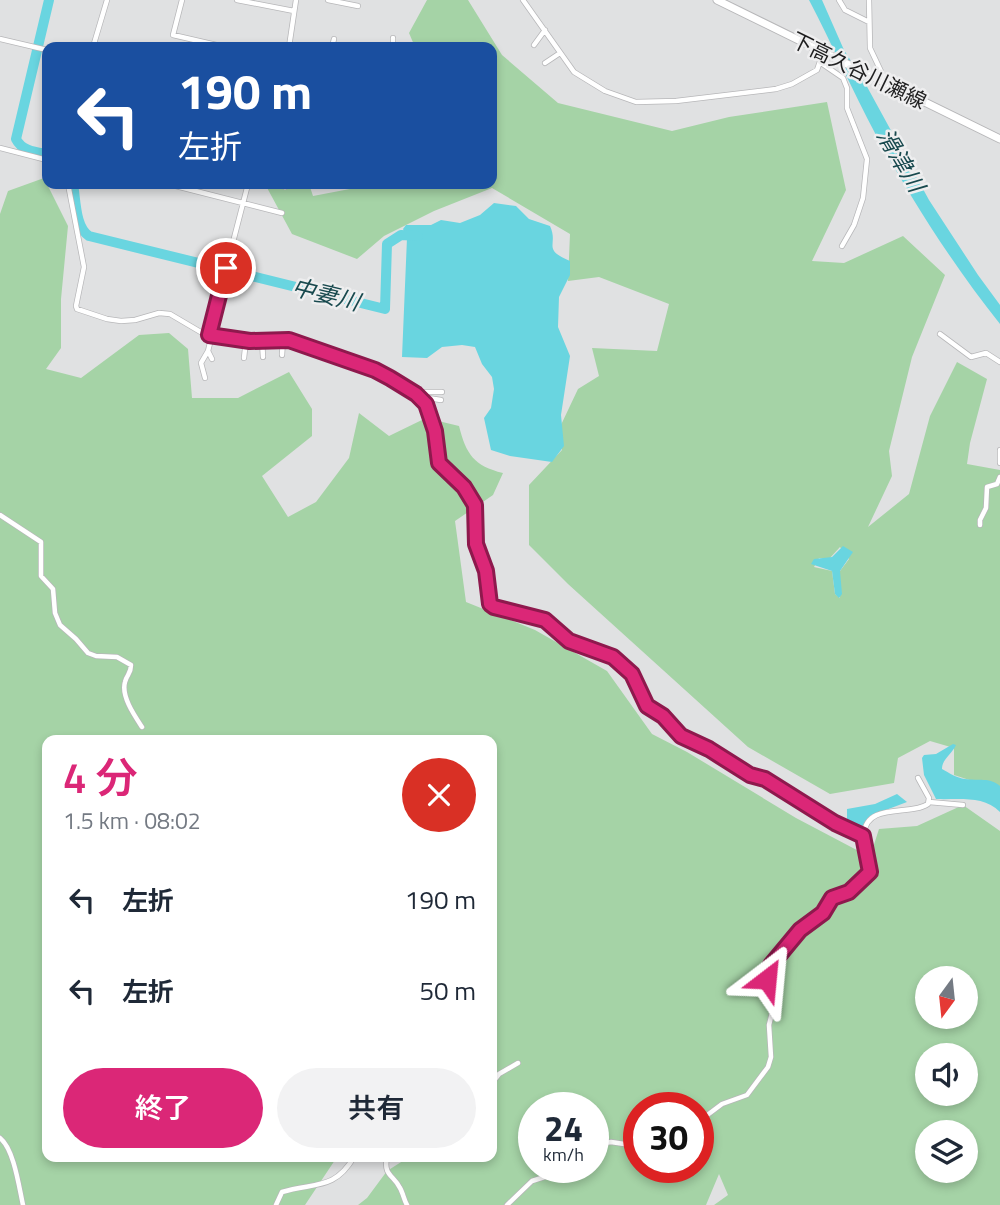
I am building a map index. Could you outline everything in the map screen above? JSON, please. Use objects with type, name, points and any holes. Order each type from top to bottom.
[{"type":"main road","name":"下高久谷川瀬線","points":[[717,0],[1000,139]]},
{"type":"street","points":[[94,42],[107,0]]},
{"type":"street","points":[[181,0],[173,34],[205,42]]},
{"type":"street","points":[[237,0],[294,11]]},
{"type":"street","points":[[290,42],[296,0]]},
{"type":"street","points":[[328,0],[358,6]]},
{"type":"street","points":[[523,0],[567,65],[582,79],[621,99],[645,103],[776,89],[813,73],[826,54]]},
{"type":"street","points":[[839,0],[845,10],[869,22]]},
{"type":"street","points":[[869,0],[870,48],[887,85]]},
{"type":"street","points":[[534,45],[545,30]]},
{"type":"street","points":[[0,39],[42,49]]},
{"type":"street","points":[[545,63],[560,53]]},
{"type":"street","points":[[821,63],[843,78],[848,88],[847,108],[867,159],[863,198],[854,225],[842,246]]},
{"type":"street","points":[[0,148],[42,159]]},
{"type":"street","points":[[69,189],[84,264],[77,309],[121,321],[159,313],[170,314],[211,335],[246,340],[289,340],[375,370],[420,396],[441,400]]},
{"type":"street","points":[[189,189],[282,212]]},
{"type":"street","points":[[205,378],[201,363],[208,351],[247,189]]},
{"type":"street","points":[[940,334],[971,357],[986,353],[1000,362]]},
{"type":"street","points":[[244,358],[246,340]]},
{"type":"street","points":[[282,355],[283,340]]},
{"type":"street","points":[[262,341],[263,357]]},
{"type":"street","points":[[208,351],[212,359]]},
{"type":"street","points":[[420,396],[425,392],[442,392]]},
{"type":"street","points":[[420,396],[435,431],[439,463],[464,487],[475,505],[476,544],[486,571],[490,604],[545,620],[569,641],[613,657],[632,674],[647,706],[663,716],[681,736],[709,749],[750,775],[765,779],[835,823],[863,836]]},
{"type":"street","points":[[1000,450],[1000,463]]},
{"type":"street","points":[[980,525],[986,508],[986,489],[997,484],[1000,477]]},
{"type":"street","points":[[0,514],[41,541],[41,576],[53,589],[55,613],[60,625],[88,653],[117,657],[131,665],[131,672],[125,683],[126,692],[129,704],[142,727]]},
{"type":"street","points":[[918,778],[929,802]]},
{"type":"street","points":[[714,1110],[722,1104],[747,1095],[764,1074],[771,1057],[769,1025],[774,1009],[766,985],[771,965],[800,930],[823,913],[832,898],[849,892],[870,872],[863,836],[868,823],[877,815],[918,808],[929,802],[963,805]]},
{"type":"street","points":[[497,1077],[518,1063]]},
{"type":"street","points":[[0,1138],[9,1152],[23,1205]]},
{"type":"street","points":[[276,1205],[282,1192],[329,1182],[351,1162]]},
{"type":"street","points":[[387,1162],[390,1178],[400,1187],[407,1205]]},
{"type":"street","points":[[508,1205],[530,1183]]},
{"type":"green space","points":[[427,0],[468,0],[494,42],[413,42],[409,33]]},
{"type":"green space","points":[[497,47],[502,55],[558,103],[672,131],[729,117],[827,102],[846,190],[812,261],[844,263],[903,236],[945,275],[912,357],[889,451],[892,476],[868,527],[909,494],[930,416],[957,362],[987,379],[967,464],[1000,470],[1000,790],[954,775],[954,748],[930,741],[898,758],[894,783],[830,794],[748,747],[568,584],[529,545],[529,485],[562,450],[560,427],[578,389],[599,376],[592,348],[657,351],[669,304],[599,277],[568,281],[570,234],[494,189],[497,189]],"holes":[[[840,547],[849,559],[840,571],[840,598],[835,594],[832,571],[814,567],[819,558],[829,559]]]},
{"type":"green space","points":[[42,179],[42,189],[50,189],[68,226],[61,299],[61,348],[46,369],[81,378],[139,335],[169,333],[188,349],[192,398],[238,398],[289,372],[312,409],[312,436],[262,476],[288,517],[316,502],[349,458],[359,413],[389,436],[426,418],[459,426],[473,457],[485,467],[503,473],[493,495],[455,521],[466,602],[535,630],[607,671],[652,734],[796,818],[870,857],[879,829],[917,826],[963,805],[1000,831],[1000,1205],[714,1205],[728,1195],[719,1174],[706,1205],[358,1205],[367,1198],[387,1171],[401,1162],[497,1162],[497,735],[42,735],[42,1162],[334,1162],[305,1205],[0,1205],[0,214],[8,191]]},
{"type":"green space","points":[[268,189],[311,189],[313,196],[350,189],[489,189],[434,211],[384,236],[357,259],[292,234]]},
{"type":"water","name":"滑津川","points":[[809,0],[822,0],[844,50],[929,200],[1000,305],[1000,324],[950,256],[904,184],[867,118]]},
{"type":"water","points":[[494,203],[516,206],[529,219],[550,226],[553,250],[570,261],[570,275],[559,297],[558,327],[570,356],[561,415],[564,446],[552,462],[510,456],[491,450],[484,418],[491,408],[494,389],[492,377],[482,364],[475,347],[442,347],[427,358],[402,357],[407,238],[403,229],[406,225],[431,225],[441,220],[460,223],[480,215]]},
{"type":"water","points":[[843,546],[853,552],[840,571],[842,594],[839,598],[835,594],[832,571],[811,564],[814,559],[832,557]]},
{"type":"water","points":[[953,744],[956,745],[942,769],[959,778],[996,783],[1000,786],[1000,812],[978,801],[936,799],[924,775],[922,758],[924,755],[936,754]]},
{"type":"water","points":[[897,794],[907,802],[870,816],[860,829],[847,825],[847,809],[875,804]]},
{"type":"waterway","name":"中妻川","points":[[42,153],[25,148],[16,139],[49,0]]},
{"type":"waterway","name":"中妻川","points":[[74,189],[79,220],[84,232],[89,236],[385,309],[387,244],[401,235],[418,236]]},
{"type":"route","points":[[226,268],[209,335],[250,341],[289,340],[375,370],[421,397],[435,431],[439,463],[461,483],[475,505],[476,544],[486,571],[490,604],[545,620],[569,641],[613,657],[635,678],[647,706],[663,716],[681,736],[709,749],[750,775],[765,779],[835,823],[863,836],[870,872],[849,892],[832,898],[823,913],[800,930],[771,965],[767,979]]}]
